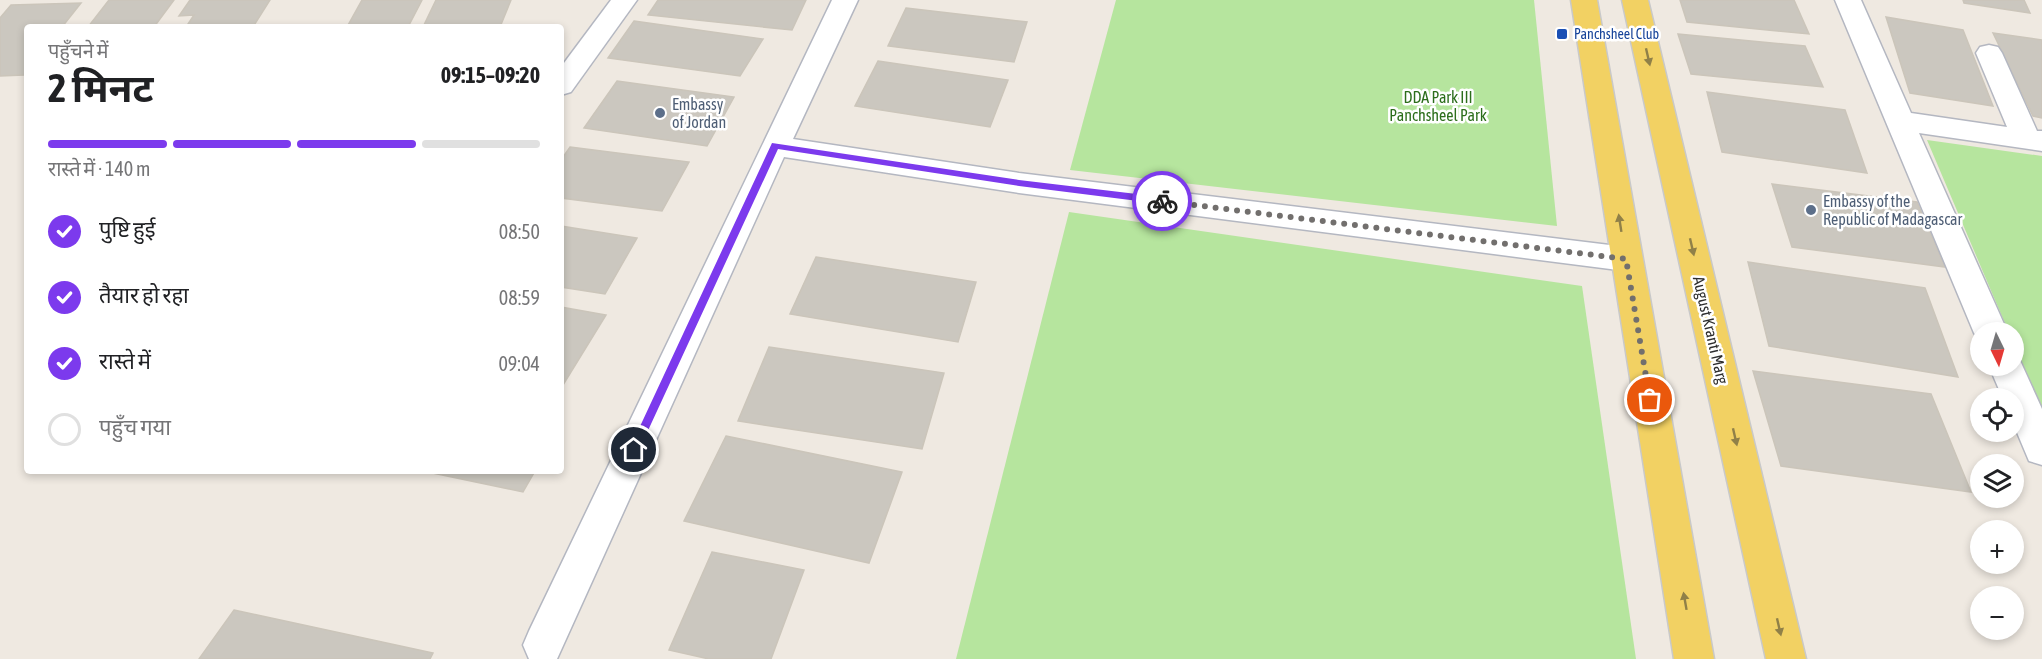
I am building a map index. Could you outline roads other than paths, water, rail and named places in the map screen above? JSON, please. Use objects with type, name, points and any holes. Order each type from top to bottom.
[{"type":"main road","points":[[1584,0],[1694,659]]},
{"type":"main road","name":"August Kranti Marg","points":[[1635,0],[1786,659]]},
{"type":"street","points":[[564,82],[624,0]]},
{"type":"street","points":[[543,645],[775,146],[846,0]]},
{"type":"street","points":[[1848,0],[1986,322]]},
{"type":"street","points":[[1989,53],[2034,139]]},
{"type":"street","points":[[1900,121],[2034,139]]},
{"type":"street","points":[[775,146],[1019,183],[1626,259]]},
{"type":"street","points":[[2010,376],[2042,450]]},
{"type":"place","name":"Panchsheel Club","points":[[1562,34]]},
{"type":"place","name":"Embassy of Jordan","points":[[660,113]]},
{"type":"place","name":"Embassy of the Republic of Madagascar","points":[[1811,210]]},
{"type":"park label","name":"DDA Park III Panchsheel Park","points":[[1438,106]]}]
